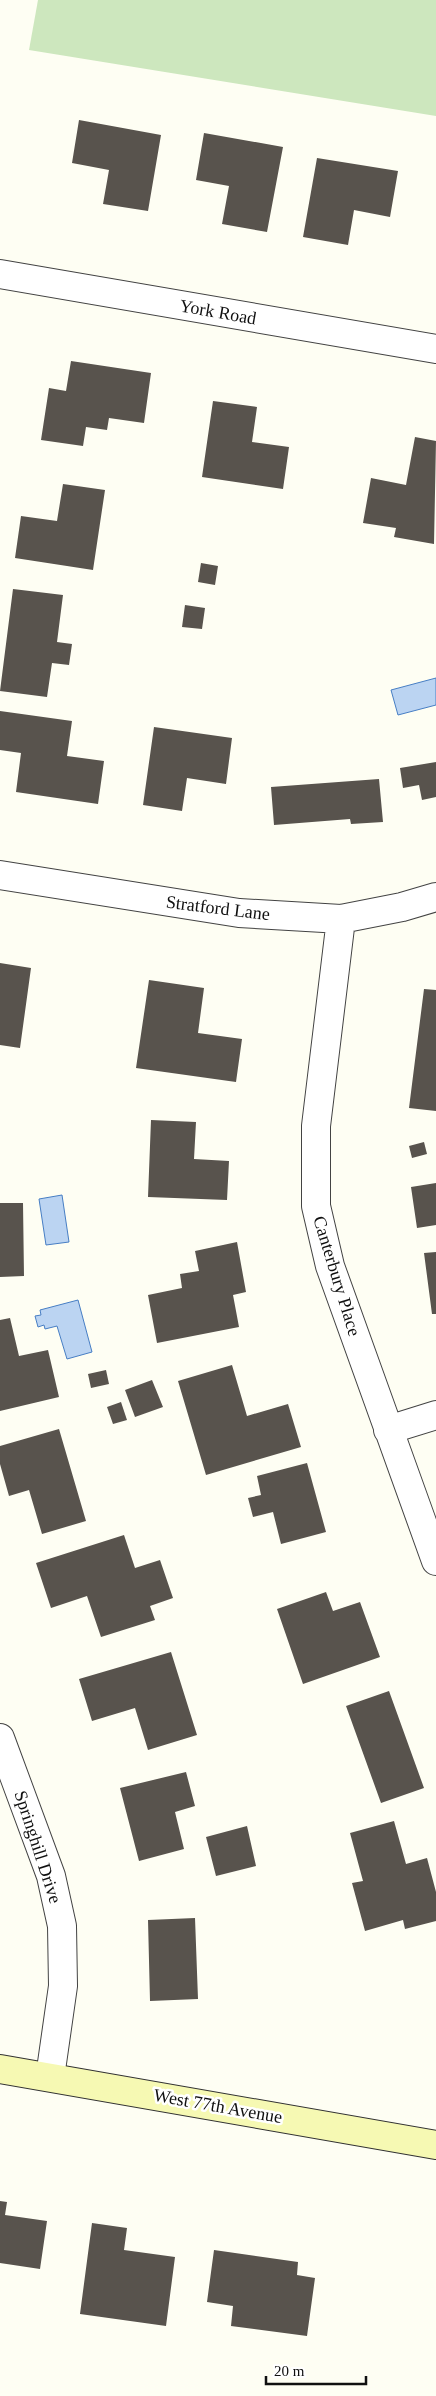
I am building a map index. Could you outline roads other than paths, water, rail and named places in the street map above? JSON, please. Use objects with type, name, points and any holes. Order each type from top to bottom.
[{"type":"street","name":"York Road","points":[[0,274],[436,349]]},
{"type":"street","name":"Stratford Lane","points":[[0,875],[239,913],[340,918],[402,907],[436,897]]},
{"type":"street","name":"Canterbury Place","points":[[340,918],[316,1126],[316,1206],[330,1266],[436,1561]]},
{"type":"street","points":[[388,1430],[436,1415]]},
{"type":"street","name":"Springhill Drive","points":[[0,1738],[51,1876],[62,1926],[63,1986],[50,2077]]},
{"type":"street","name":"West 77th Avenue","points":[[0,2069],[436,2144]]},
{"type":"water","points":[[436,678],[436,705],[398,715],[391,690]]},
{"type":"water","points":[[62,1195],[69,1242],[46,1245],[39,1199]]},
{"type":"water","points":[[78,1300],[92,1352],[67,1359],[57,1326],[45,1329],[44,1325],[38,1327],[35,1316],[41,1315],[40,1310]]}]
